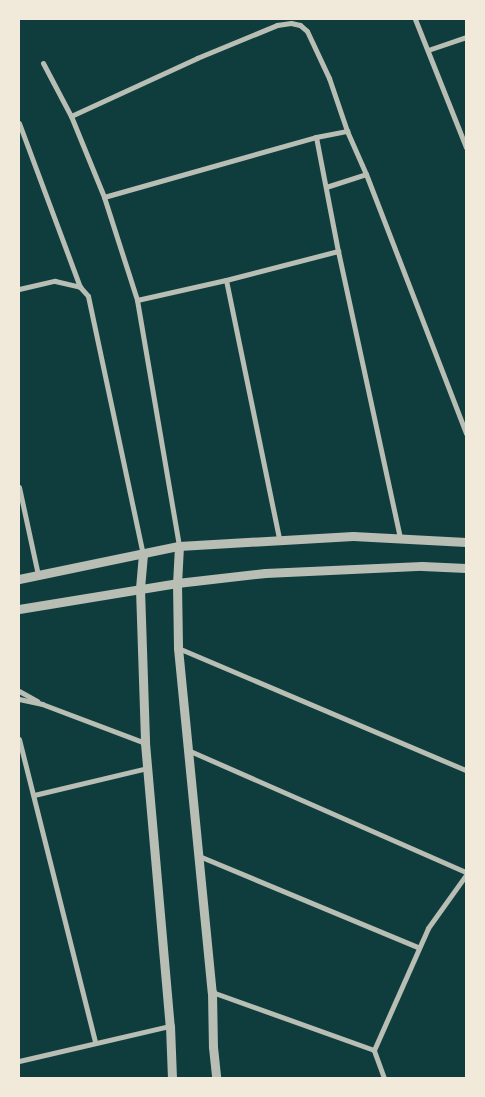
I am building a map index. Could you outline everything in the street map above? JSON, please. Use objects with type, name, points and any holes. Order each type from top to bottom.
[{"type":"street","points":[[415,19],[465,140],[466,147]]},
{"type":"street","points":[[71,116],[197,58],[277,25],[291,23],[300,25],[307,32],[329,78],[347,131],[366,174],[466,432]]},
{"type":"street","points":[[428,50],[466,37]]},
{"type":"street","points":[[43,63],[71,116],[104,197],[137,300],[179,546],[177,583],[178,648],[190,751],[212,992],[213,1047],[216,1078]]},
{"type":"street","points":[[19,123],[80,287],[88,296],[143,554],[140,589],[145,743],[170,1026],[172,1078]]},
{"type":"street","points":[[104,197],[316,137],[347,131]]},
{"type":"street","points":[[316,137],[338,250],[400,537]]},
{"type":"street","points":[[326,187],[366,174]]},
{"type":"street","points":[[137,300],[226,280],[338,250]]},
{"type":"street","points":[[226,280],[279,539]]},
{"type":"street","points":[[19,289],[55,281],[80,287]]},
{"type":"street","points":[[19,488],[38,575]]},
{"type":"street","points":[[19,578],[179,546],[279,539],[400,537],[466,542]]},
{"type":"street","points":[[19,610],[177,583],[265,573],[340,568],[422,566],[466,568]]},
{"type":"street","points":[[178,648],[466,770]]},
{"type":"street","points":[[19,691],[42,704]]},
{"type":"street","points":[[19,699],[42,704],[145,743]]},
{"type":"street","points":[[19,739],[95,1042]]},
{"type":"street","points":[[190,751],[466,874],[428,928],[418,947],[374,1050],[384,1078]]},
{"type":"street","points":[[34,795],[147,768]]},
{"type":"street","points":[[199,856],[418,947]]},
{"type":"street","points":[[212,992],[374,1050]]},
{"type":"street","points":[[19,1061],[170,1026]]}]
